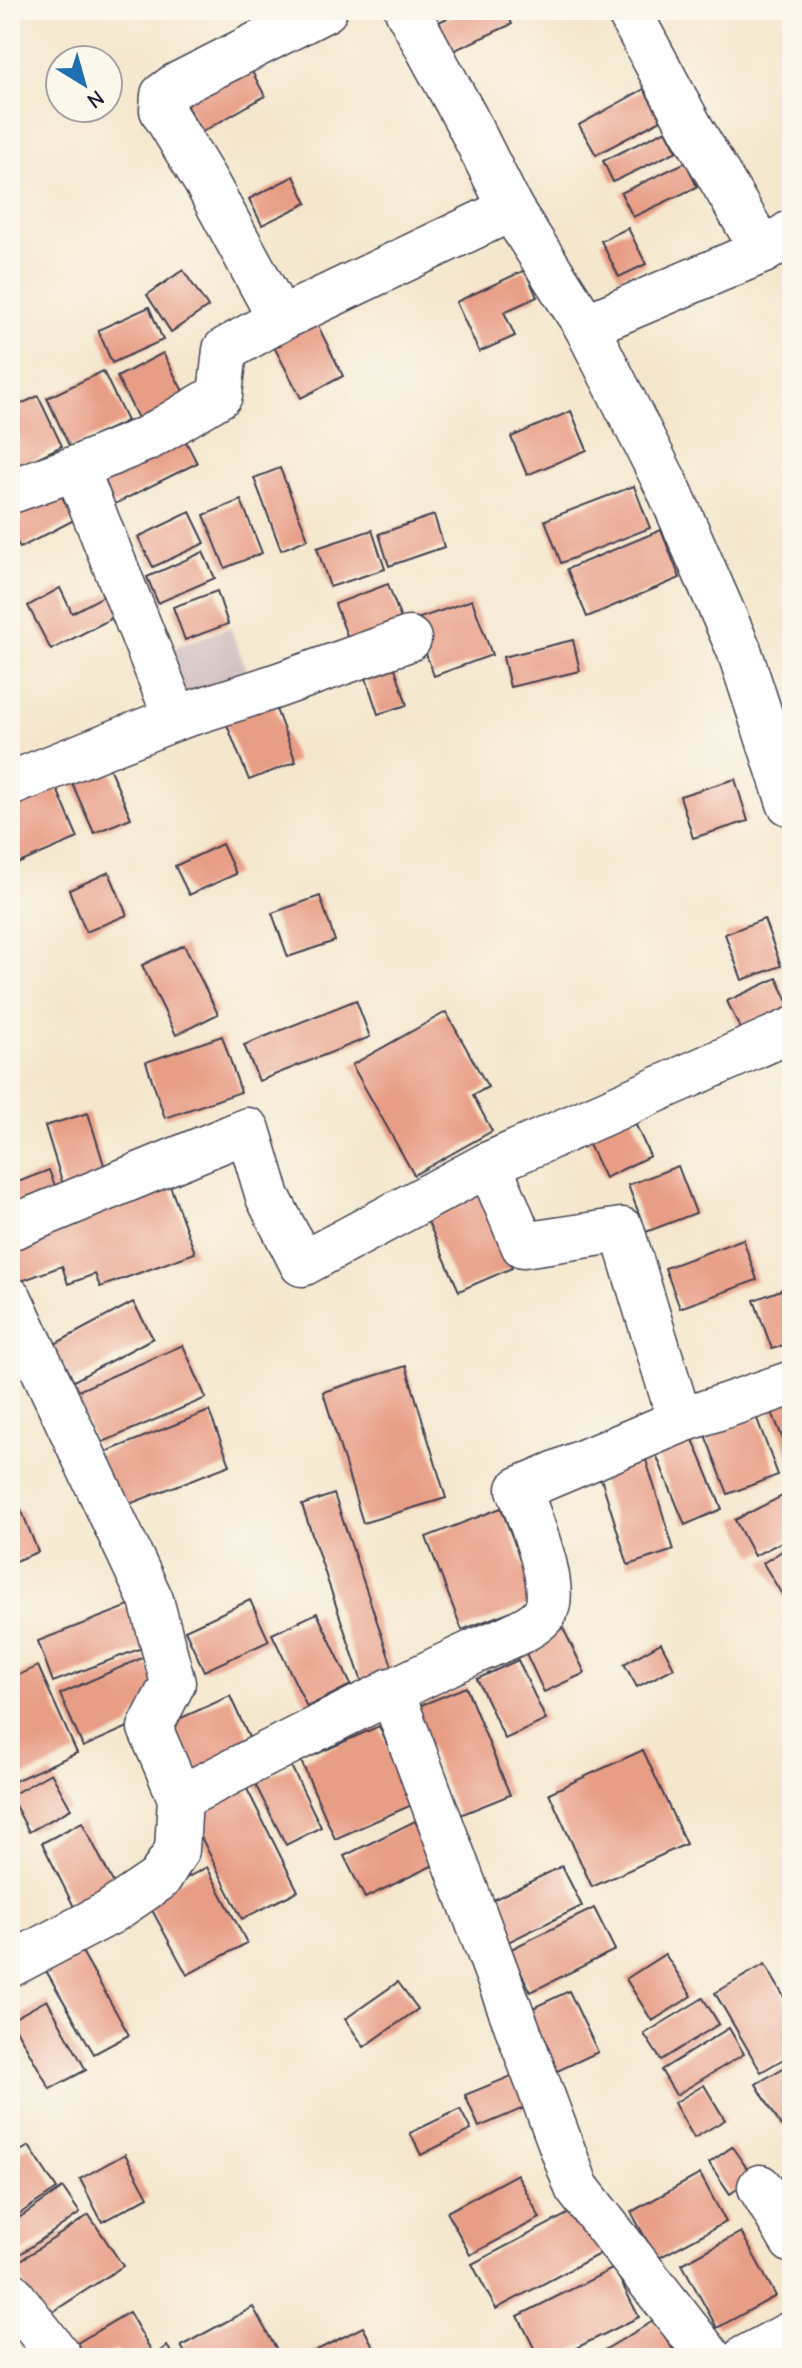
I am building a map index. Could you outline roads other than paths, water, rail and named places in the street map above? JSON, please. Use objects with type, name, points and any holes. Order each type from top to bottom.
[{"type":"street","points":[[280,319],[206,182],[162,110],[163,95],[325,10]]},
{"type":"street","points":[[407,10],[511,209],[586,326],[670,492],[733,635],[789,803],[792,803]]},
{"type":"street","points":[[586,326],[778,242],[691,128],[628,10]]},
{"type":"street","points":[[10,488],[14,490],[76,468],[148,438],[220,395],[225,350],[280,319],[511,209]]},
{"type":"street","points":[[76,468],[176,718]]},
{"type":"street","points":[[10,784],[176,718],[409,639]]},
{"type":"street","points":[[10,1228],[248,1130],[268,1197],[302,1264],[489,1164],[792,1030]]},
{"type":"street","points":[[489,1164],[523,1245],[622,1230],[680,1421]]},
{"type":"street","points":[[10,1299],[151,1600],[173,1683],[150,1728],[180,1798],[177,1850],[159,1879],[109,1913],[10,1965]]},
{"type":"street","points":[[180,1798],[391,1690],[510,1636],[545,1612],[550,1596],[549,1578],[519,1489],[680,1421],[792,1383]]},
{"type":"street","points":[[391,1690],[577,2188],[710,2358]]},
{"type":"street","points":[[760,2187],[792,2241]]},
{"type":"street","points":[[10,2293],[60,2358]]},
{"type":"street","points":[[745,2358],[792,2333]]}]
